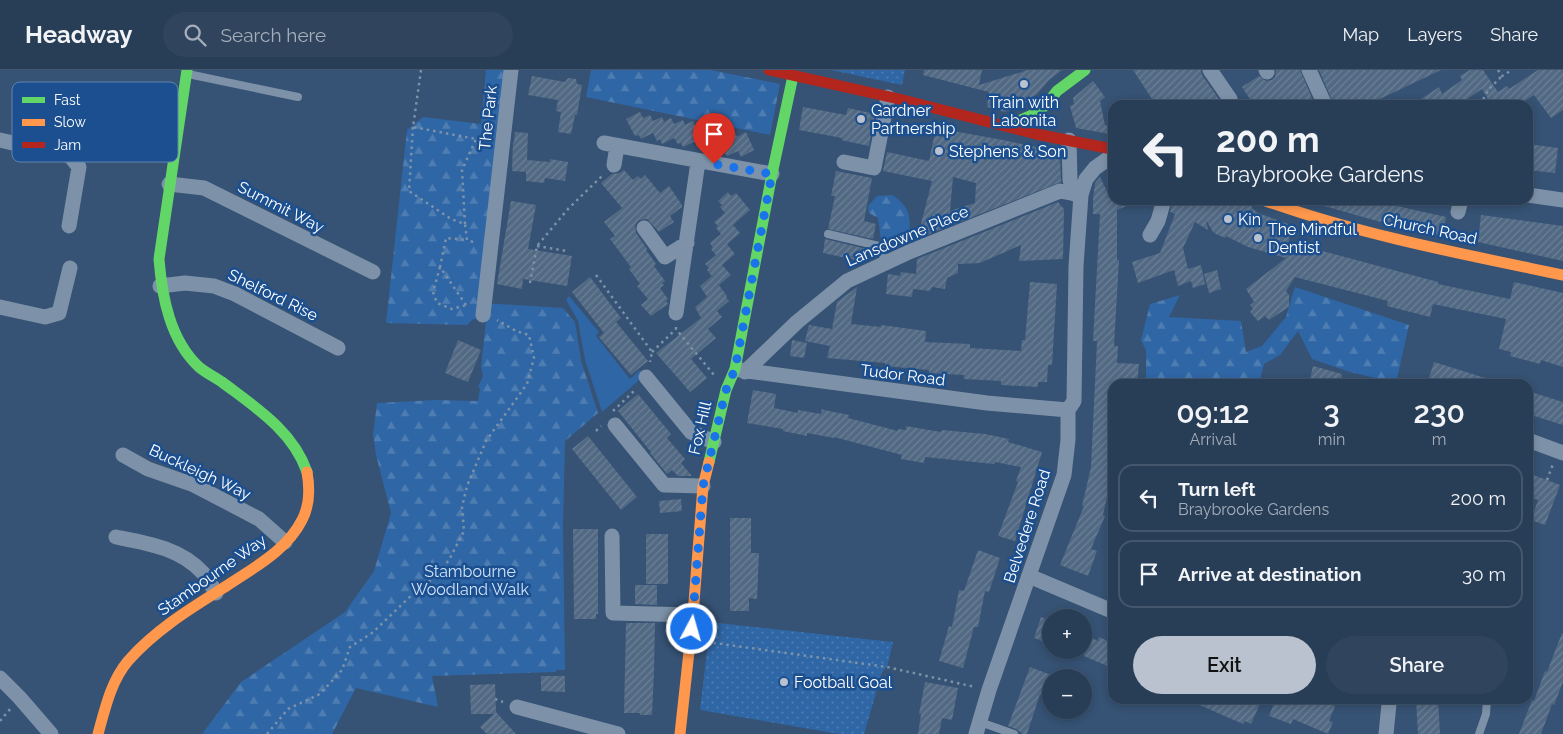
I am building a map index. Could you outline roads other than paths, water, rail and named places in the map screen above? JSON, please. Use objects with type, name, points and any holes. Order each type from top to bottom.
[{"type":"street","name":"The Park","points":[[484,315],[511,70]]},
{"type":"street","points":[[769,70],[1036,134],[1108,148]]},
{"type":"street","points":[[1007,126],[1047,109],[1057,91],[1084,70]]},
{"type":"street","points":[[1210,70],[1230,99]]},
{"type":"street","points":[[1309,70],[1323,100]]},
{"type":"street","name":"Stambourne Way","points":[[178,128],[187,72]]},
{"type":"street","name":"Fox Hill","points":[[680,734],[693,615],[703,486],[726,390],[740,371],[772,174],[793,76]]},
{"type":"street","points":[[844,162],[874,168],[888,97]]},
{"type":"street","points":[[1055,127],[1066,139]]},
{"type":"street","name":"Belvedere Road","points":[[1066,139],[1070,180],[1078,195]]},
{"type":"street","points":[[614,164],[610,144],[698,162],[772,174]]},
{"type":"street","name":"Belvedere Road","points":[[978,728],[989,690],[1064,475],[1068,440],[1068,410],[1074,400],[1078,195],[1086,179],[1108,159]]},
{"type":"street","points":[[69,226],[79,167],[75,162]]},
{"type":"street","name":"Stambourne Way","points":[[98,734],[119,671],[128,661],[169,625],[265,560],[285,542],[302,521],[309,504],[309,479],[295,446],[283,431],[199,366],[172,327],[164,306],[160,286],[159,259],[173,162]]},
{"type":"street","points":[[676,313],[698,162]]},
{"type":"street","name":"Summit Way","points":[[169,184],[204,188],[373,272]]},
{"type":"street","name":"Lansdowne Place","points":[[740,371],[847,280],[886,262],[1060,192],[1078,195]]},
{"type":"street","points":[[1533,196],[1563,200]]},
{"type":"street","points":[[1150,235],[1158,221],[1163,205]]},
{"type":"street","name":"Church Road","points":[[1275,205],[1340,226],[1563,275]]},
{"type":"street","points":[[644,228],[665,258],[687,243]]},
{"type":"street","points":[[0,307],[45,317],[59,313],[70,268]]},
{"type":"street","name":"Shelford Rise","points":[[160,286],[184,283],[214,286],[235,294],[338,348]]},
{"type":"street","name":"Tudor Road","points":[[740,371],[987,403],[1068,410]]},
{"type":"street","points":[[646,377],[690,432],[714,442]]},
{"type":"street","points":[[615,425],[664,485],[703,486]]},
{"type":"street","points":[[1533,442],[1563,453]]},
{"type":"street","name":"Buckleigh Way","points":[[123,455],[148,468],[194,485],[259,519],[285,542]]},
{"type":"street","points":[[612,536],[613,612],[693,615]]},
{"type":"street","points":[[116,537],[154,544],[172,551],[188,560],[202,573],[216,593]]},
{"type":"street","points":[[1029,576],[1108,609]]},
{"type":"street","points":[[0,678],[51,734]]},
{"type":"street","points":[[1386,734],[1389,704]]},
{"type":"street","points":[[512,705],[618,734]]},
{"type":"lane","points":[[187,72],[298,97]]},
{"type":"lane","points":[[828,234],[879,246],[886,262]]},
{"type":"lane","points":[[1479,734],[1486,714],[1487,704]]},
{"type":"lane","points":[[978,728],[1014,734]]},
{"type":"place","name":"Train with Labonita","points":[[1024,84]]},
{"type":"place","name":"Gardner Partnership","points":[[861,119]]},
{"type":"place","name":"Stephens & Son","points":[[939,151]]},
{"type":"place","name":"Kin","points":[[1228,219]]},
{"type":"place","name":"The Mindful Dentist","points":[[1258,238]]},
{"type":"place","name":"Football Goal","points":[[784,682]]},
{"type":"park label","name":"Stambourne Woodland Walk","points":[[470,580]]}]
